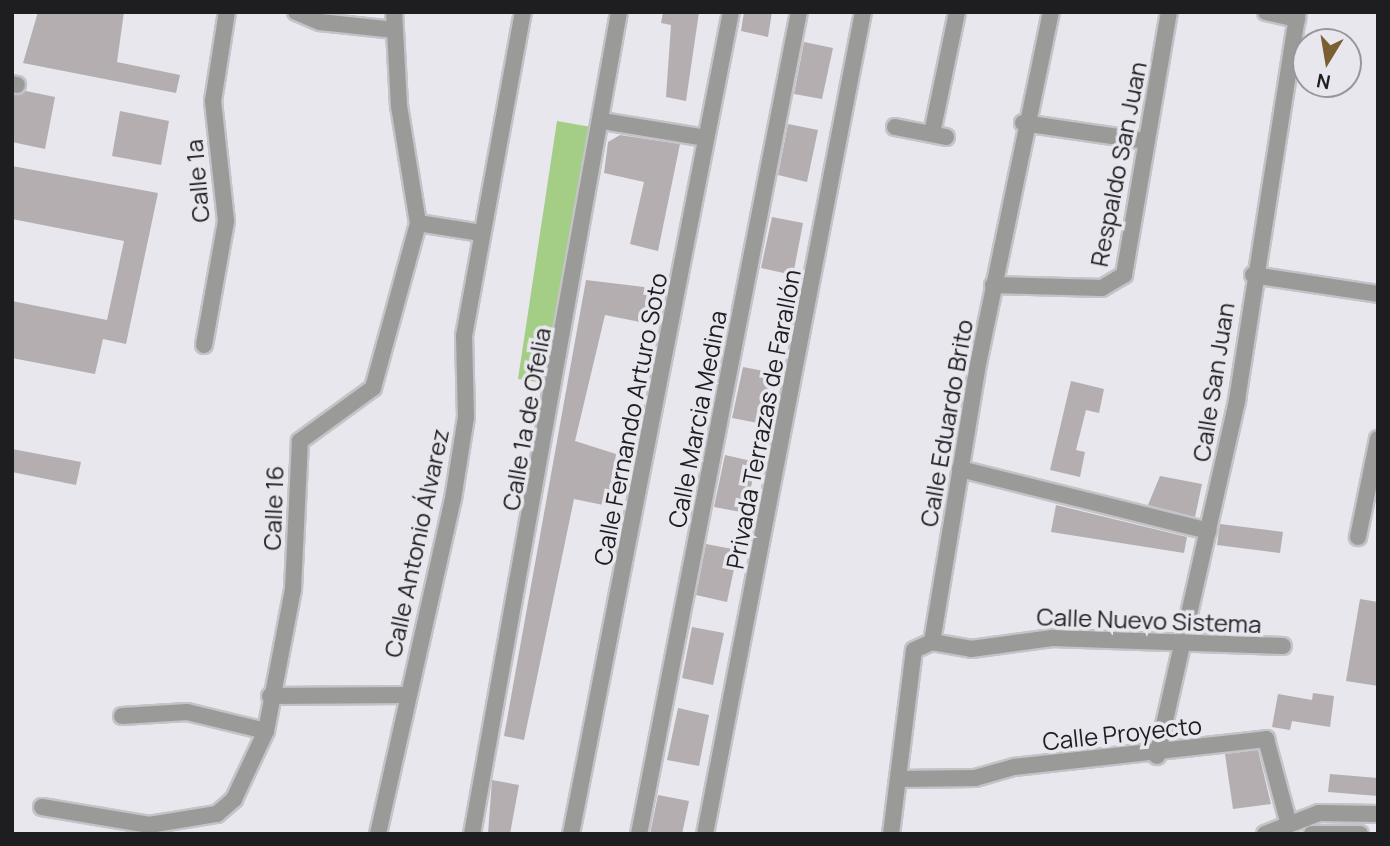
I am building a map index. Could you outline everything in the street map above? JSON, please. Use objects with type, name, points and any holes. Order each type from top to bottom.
[{"type":"street","name":"Calle 1a","points":[[204,345],[226,221],[213,101],[227,12]]},
{"type":"street","points":[[296,12],[320,22],[395,30]]},
{"type":"street","name":"Calle 16","points":[[42,807],[149,825],[217,814],[234,799],[266,731],[270,696],[293,589],[300,441],[373,388],[418,223],[402,139],[394,12]]},
{"type":"street","name":"Calle Antonio Álvarez","points":[[378,834],[405,695],[465,429],[464,336],[523,12]]},
{"type":"street","name":"Calle 1a de Ofelia","points":[[472,834],[602,121],[619,12]]},
{"type":"street","name":"Calle Fernando Arturo Soto","points":[[571,834],[731,12]]},
{"type":"street","name":"Calle Marcia Medina","points":[[639,834],[799,12]]},
{"type":"street","name":"Privada Terrazas de Farallón","points":[[705,834],[863,12]]},
{"type":"street","points":[[895,127],[939,135],[957,12]]},
{"type":"street","name":"Calle Eduardo Brito","points":[[932,642],[960,469],[1023,123],[1051,12]]},
{"type":"street","name":"Respaldo San Juan","points":[[993,285],[1047,290],[1118,284],[1147,141],[1169,12]]},
{"type":"street","points":[[1266,12],[1298,15]]},
{"type":"street","name":"Calle San Juan","points":[[1157,756],[1180,644],[1237,400],[1253,275],[1298,15]]},
{"type":"street","points":[[602,121],[706,138]]},
{"type":"street","points":[[1023,123],[1147,141]]},
{"type":"street","points":[[418,223],[481,233]]},
{"type":"street","points":[[1253,275],[1378,294]]},
{"type":"street","points":[[1366,529],[1378,439]]},
{"type":"street","points":[[960,469],[1208,531]]},
{"type":"street","name":"Calle Nuevo Sistema","points":[[932,642],[971,649],[1052,638],[1283,646]]},
{"type":"street","points":[[891,834],[914,650],[932,642]]},
{"type":"street","points":[[270,696],[405,695]]},
{"type":"street","points":[[122,716],[187,712],[266,731]]},
{"type":"street","name":"Calle Proyecto","points":[[899,779],[975,778],[1014,767],[1157,756],[1266,739],[1288,821]]},
{"type":"street","points":[[1265,834],[1288,821],[1319,813],[1378,814]]},
{"type":"street","points":[[1312,834],[1360,834]]},
{"type":"green space","points":[[557,121],[591,127],[550,384],[518,379]]},
{"type":"building","points":[[38,12],[124,12],[117,62],[180,75],[176,93],[23,63]]},
{"type":"building","points":[[663,12],[699,12],[686,101],[666,97],[671,25],[661,23]]},
{"type":"building","points":[[744,12],[772,12],[768,37],[741,31]]},
{"type":"building","points":[[804,42],[833,48],[822,99],[794,94]]},
{"type":"building","points":[[26,91],[55,97],[45,149],[12,142],[14,95]]},
{"type":"building","points":[[120,111],[169,121],[161,165],[112,156]]},
{"type":"building","points":[[788,124],[818,130],[807,182],[778,175]]},
{"type":"building","points":[[620,135],[680,144],[658,251],[630,244],[644,182],[604,173],[608,142]]},
{"type":"building","points":[[12,166],[158,193],[126,344],[103,339],[95,374],[12,358],[12,301],[107,320],[124,241],[12,219]]},
{"type":"building","points":[[772,217],[803,223],[793,275],[761,268]]},
{"type":"building","points":[[586,280],[652,288],[645,323],[605,315],[575,441],[616,454],[608,506],[574,499],[524,740],[504,736]]},
{"type":"building","points":[[743,367],[774,373],[763,424],[732,418]]},
{"type":"building","points":[[1071,381],[1104,389],[1099,413],[1086,410],[1076,450],[1085,452],[1080,477],[1050,470]]},
{"type":"building","points":[[12,449],[81,462],[76,485],[12,472]]},
{"type":"building","points":[[725,455],[756,462],[746,513],[714,507]]},
{"type":"building","points":[[1160,476],[1202,484],[1195,517],[1148,505]]},
{"type":"building","points":[[1056,505],[1187,537],[1184,553],[1051,532]]},
{"type":"building","points":[[1220,524],[1283,532],[1280,553],[1217,545]]},
{"type":"building","points":[[706,544],[738,550],[727,602],[696,595]]},
{"type":"building","points":[[1360,599],[1378,602],[1378,686],[1346,681]]},
{"type":"building","points":[[1199,618],[1248,620],[1248,634],[1196,632]]},
{"type":"building","points":[[692,627],[724,633],[713,685],[682,678]]},
{"type":"building","points":[[1313,693],[1334,696],[1330,727],[1292,721],[1290,730],[1272,727],[1278,694],[1312,700]]},
{"type":"building","points":[[678,708],[709,715],[699,766],[667,760]]},
{"type":"building","points":[[1258,750],[1271,804],[1233,809],[1225,754]]},
{"type":"building","points":[[1330,774],[1378,778],[1378,796],[1328,792]]},
{"type":"building","points":[[492,780],[519,785],[510,834],[488,834]]},
{"type":"building","points":[[658,795],[689,801],[682,834],[650,834]]}]
